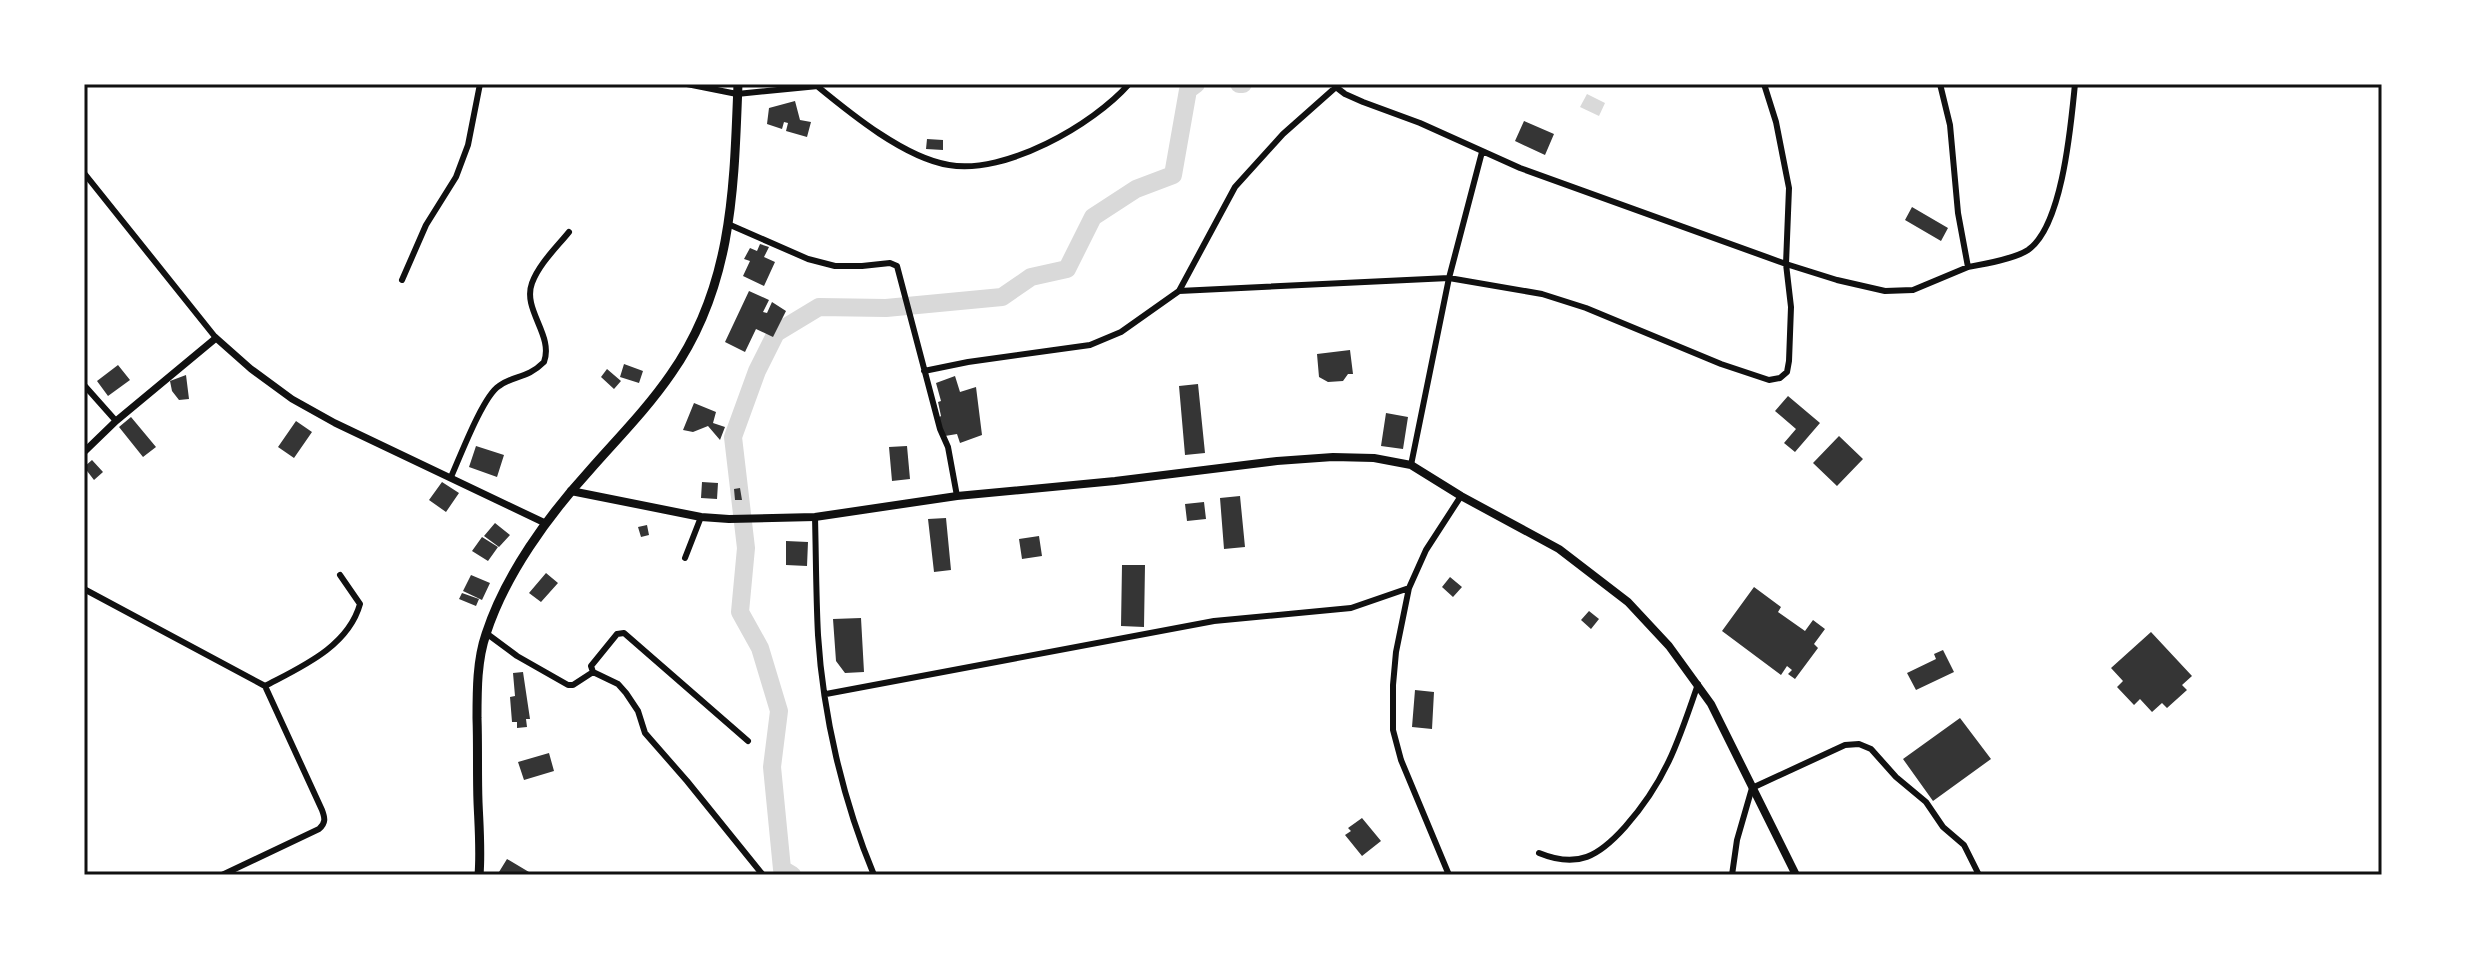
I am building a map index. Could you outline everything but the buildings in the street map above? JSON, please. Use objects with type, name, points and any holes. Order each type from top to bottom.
[{"type":"highway","points":[[479,875],[477,691],[486,633],[517,568],[545,523],[642,413],[672,373],[715,291],[728,224],[735,162],[737,89]]},
{"type":"main road","points":[[571,491],[701,517],[815,517],[957,496],[1333,457],[1374,458],[1411,465],[1559,549],[1628,602],[1669,646],[1711,704],[1796,875]]},
{"type":"street","points":[[402,280],[426,225],[456,177],[468,145],[480,84]]},
{"type":"street","points":[[687,84],[737,89],[819,85],[875,130],[912,151],[950,166],[975,166],[1015,157],[1054,140],[1085,123],[1129,84]]},
{"type":"street","points":[[1179,291],[1449,278],[1542,294],[1586,308],[1721,364],[1769,380],[1780,378],[1787,372],[1789,361],[1791,307],[1786,264],[1789,188],[1776,122],[1764,84]]},
{"type":"street","points":[[1940,84],[1950,125],[1958,213],[1968,267]]},
{"type":"street","points":[[924,371],[981,359],[1090,345],[1121,332],[1179,291],[1235,187],[1283,134],[1334,86],[1363,102],[1558,182],[1786,264],[1885,291],[1913,290],[1968,267],[2029,249],[2050,217],[2065,166],[2075,84]]},
{"type":"street","points":[[1411,465],[1449,278],[1482,152]]},
{"type":"street","points":[[84,173],[216,338],[251,369],[292,399],[335,423],[545,523]]},
{"type":"street","points":[[728,224],[808,259],[835,266],[890,263],[897,266],[940,429],[948,447],[957,496]]},
{"type":"street","points":[[451,477],[492,392],[498,386],[522,378],[544,362],[547,347],[530,296],[531,284],[569,232]]},
{"type":"street","points":[[84,452],[116,421],[216,338]]},
{"type":"street","points":[[84,385],[116,421]]},
{"type":"street","points":[[1449,875],[1401,760],[1393,730],[1396,652],[1409,588],[1426,550],[1461,496]]},
{"type":"street","points":[[685,558],[701,517]]},
{"type":"street","points":[[815,517],[818,638],[835,749],[846,795],[874,875]]},
{"type":"street","points":[[265,686],[319,655],[340,638],[357,615],[360,604],[340,575]]},
{"type":"street","points":[[826,694],[1214,621],[1351,608],[1409,588]]},
{"type":"street","points":[[84,589],[265,686],[322,810],[324,825],[222,875]]},
{"type":"street","points":[[486,633],[517,656],[568,685],[593,672]]},
{"type":"street","points":[[748,741],[624,633],[617,634],[591,666],[593,672],[618,684],[626,693],[638,711],[645,733],[763,875]]},
{"type":"street","points":[[1539,853],[1555,860],[1573,861],[1607,847],[1656,788],[1670,762],[1698,684]]},
{"type":"street","points":[[1732,875],[1737,840],[1752,788],[1845,745],[1859,744],[1871,749],[1896,777],[1926,802],[1943,827],[1964,845],[1979,875]]},
{"type":"shaded area","points":[[1587,94],[1605,103],[1599,116],[1580,107]]},
{"type":"waterway","points":[[792,875],[782,869],[772,767],[779,711],[760,648],[740,612],[746,548],[733,437],[757,371],[776,333],[819,307],[886,308],[1002,297],[1031,277],[1067,269],[1093,217],[1136,189],[1173,175],[1188,90],[1196,84]]}]
